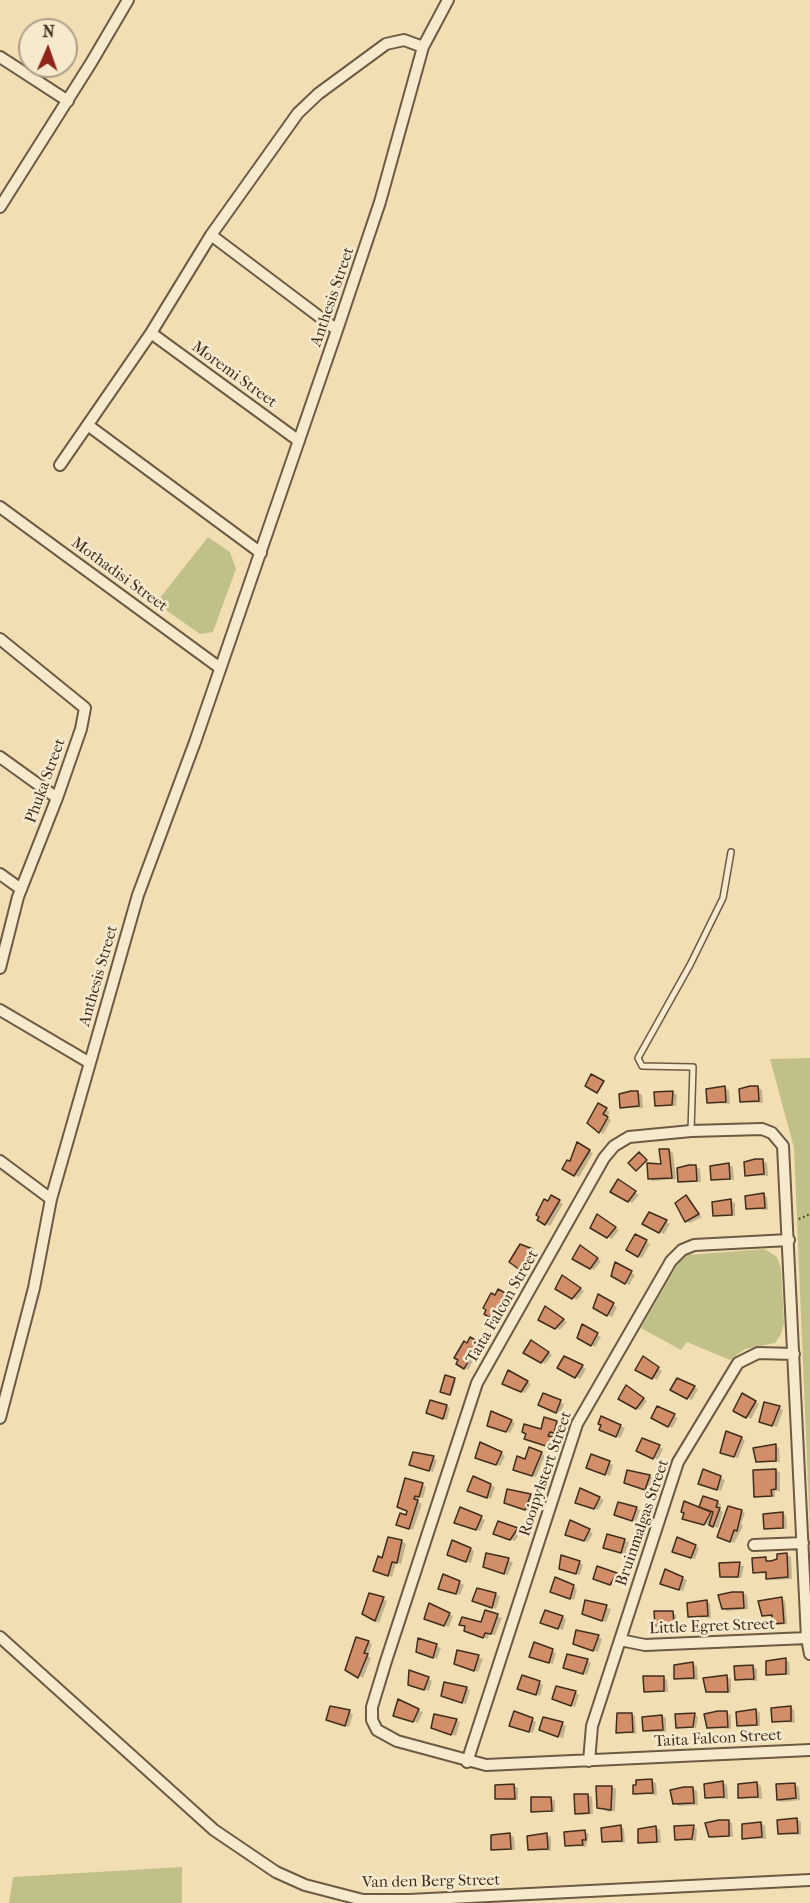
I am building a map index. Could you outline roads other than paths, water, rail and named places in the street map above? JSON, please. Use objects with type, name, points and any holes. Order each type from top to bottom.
[{"type":"street","name":"Anthesis Street","points":[[0,1418],[34,1288],[51,1199],[138,895],[261,553],[337,330],[380,202],[423,47],[448,0]]},
{"type":"street","points":[[0,207],[3,195],[68,101],[123,1]]},
{"type":"street","points":[[60,465],[89,426],[151,333],[211,235],[286,127],[308,103],[386,44],[404,40],[423,47]]},
{"type":"street","points":[[0,57],[68,101]]},
{"type":"street","points":[[211,235],[337,330]]},
{"type":"street","name":"Moremi Street","points":[[151,333],[299,441]]},
{"type":"street","points":[[89,426],[261,553]]},
{"type":"street","name":"Mothadisi Street","points":[[0,507],[220,668]]},
{"type":"street","name":"Phuka Street","points":[[0,639],[85,708],[81,729],[57,798],[21,889],[0,968]]},
{"type":"street","points":[[0,757],[57,798]]},
{"type":"street","points":[[0,874],[21,889]]},
{"type":"street","points":[[0,1010],[90,1063]]},
{"type":"street","name":"Taita Falcon Street","points":[[810,1654],[807,1638],[784,1151],[778,1138],[762,1129],[634,1135],[620,1141],[610,1150],[483,1373],[471,1399],[371,1714],[377,1730],[382,1734],[467,1762],[497,1765],[810,1750]]},
{"type":"street","points":[[0,1161],[51,1199]]},
{"type":"street","name":"Rooipylstert Street","points":[[467,1762],[576,1424],[670,1262],[682,1250],[694,1245],[789,1240]]},
{"type":"street","name":"Bruinmalgas Street","points":[[589,1761],[590,1734],[675,1470],[738,1363],[751,1355],[766,1352],[794,1354]]},
{"type":"street","points":[[754,1545],[803,1543]]},
{"type":"street","name":"Van den Berg Street","points":[[0,1637],[214,1830],[276,1872],[305,1885],[363,1900],[397,1900],[810,1880]]},
{"type":"street","name":"Little Egret Street","points":[[620,1640],[645,1645],[807,1638]]},
{"type":"lane","points":[[692,1131],[693,1067],[642,1066],[638,1058],[711,925],[723,898],[731,852]]}]
